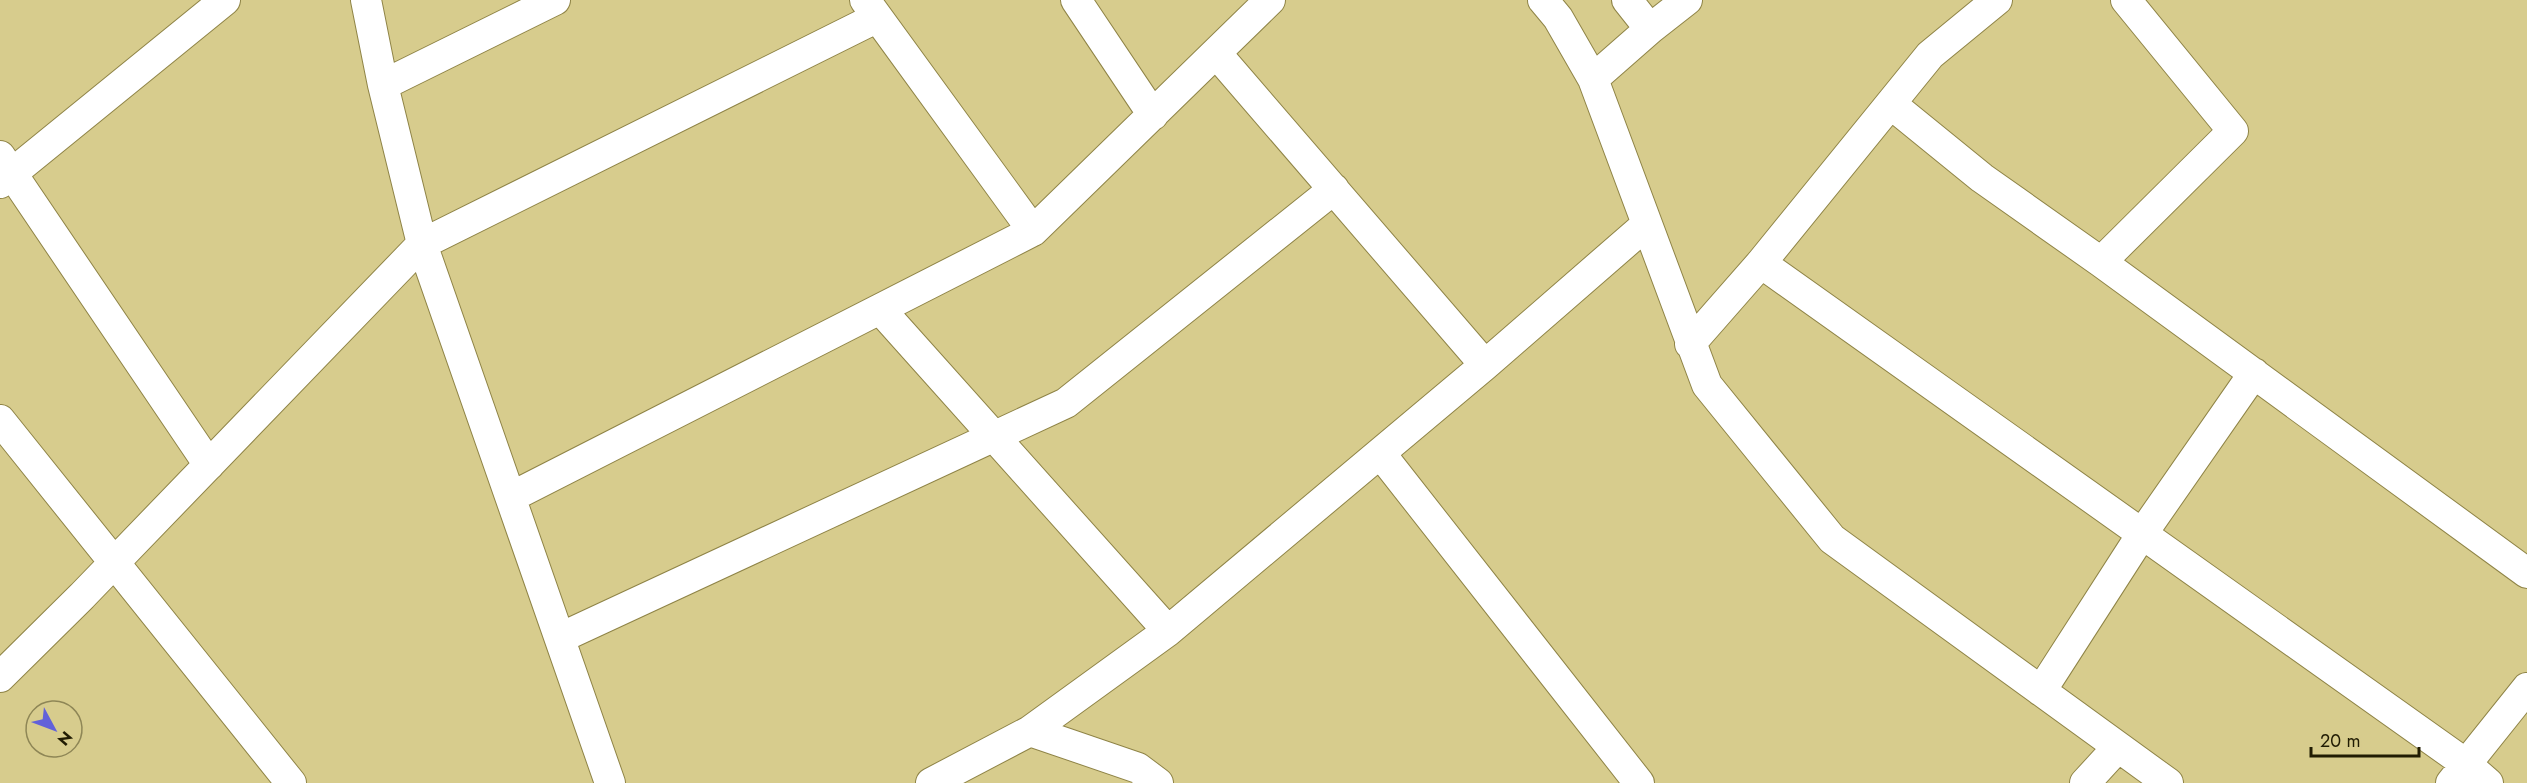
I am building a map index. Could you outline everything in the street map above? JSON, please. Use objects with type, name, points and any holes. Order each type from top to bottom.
[{"type":"street","points":[[209,465],[4,171],[225,0]]},
{"type":"street","points":[[366,0],[383,85],[422,244],[610,783]]},
{"type":"street","points":[[383,85],[555,0]]},
{"type":"street","points":[[1076,0],[1152,115]]},
{"type":"street","points":[[511,497],[1033,231],[1270,0]]},
{"type":"street","points":[[1543,0],[1558,18],[1593,79],[1707,385],[1832,539],[2168,783]]},
{"type":"street","points":[[1627,0],[1650,29]]},
{"type":"street","points":[[1593,79],[1687,0]]},
{"type":"street","points":[[1690,344],[1761,263],[1930,55],[1997,0]]},
{"type":"street","points":[[2102,262],[2233,131],[2126,0]]},
{"type":"street","points":[[0,677],[114,564],[422,244],[871,9],[1033,231]]},
{"type":"street","points":[[1216,53],[1485,365]]},
{"type":"street","points":[[1891,104],[1982,178],[2102,262],[2527,573]]},
{"type":"street","points":[[560,638],[1066,403],[1334,189]]},
{"type":"street","points":[[931,783],[1030,731],[1168,631],[1485,365],[1646,225]]},
{"type":"street","points":[[1761,263],[2142,534],[2468,777],[2527,688]]},
{"type":"street","points":[[880,309],[1168,631]]},
{"type":"street","points":[[2041,691],[2142,534],[2254,373]]},
{"type":"street","points":[[0,420],[291,783]]},
{"type":"street","points":[[1380,453],[1639,783]]},
{"type":"street","points":[[1030,731],[1138,768],[1158,783]]},
{"type":"street","points":[[2085,783],[2118,747]]}]
